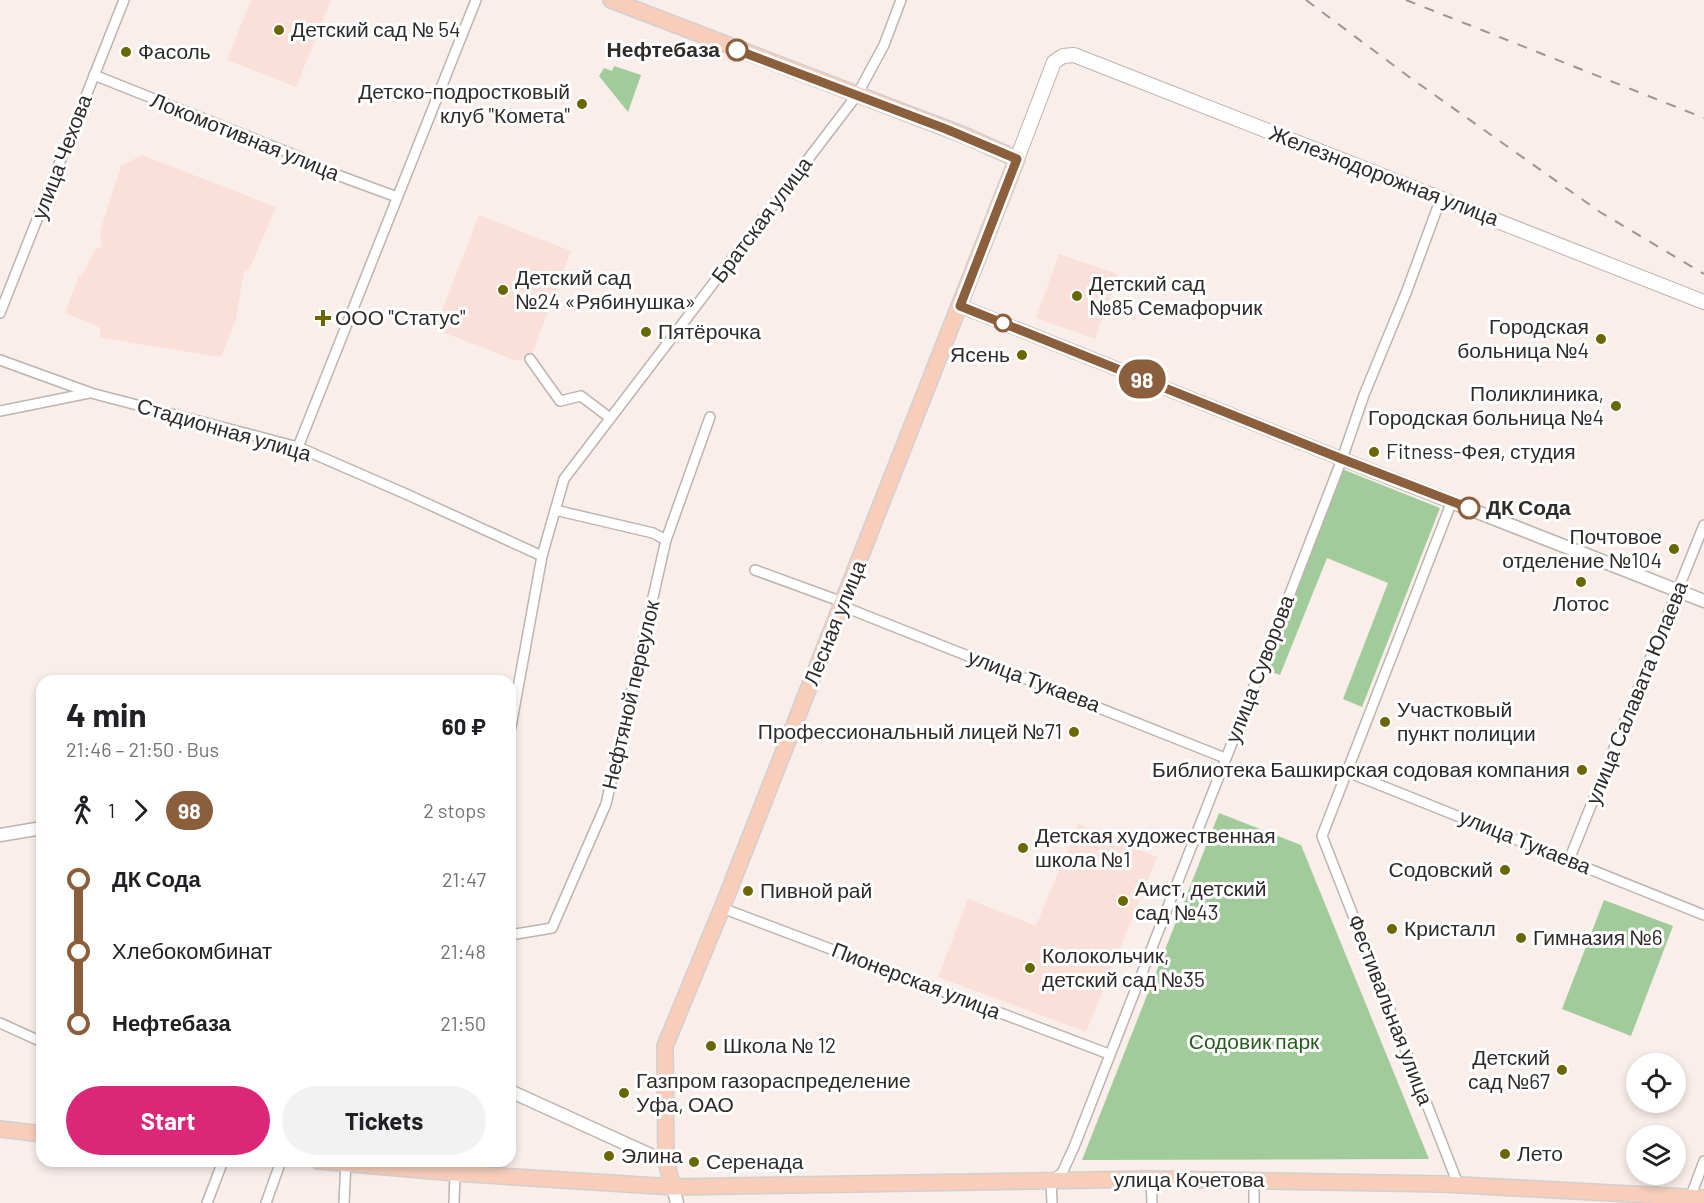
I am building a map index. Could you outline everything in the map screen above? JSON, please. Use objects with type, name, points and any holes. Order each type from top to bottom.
[{"type":"main road","points":[[611,0],[966,136],[1017,159]]},
{"type":"main road","name":"Железнодорожная улица","points":[[1063,56],[1074,55],[1704,302]]},
{"type":"main road","name":"Лесная улица","points":[[673,1187],[666,1162],[665,1046],[842,606],[1054,62],[1063,56]]},
{"type":"main road","points":[[0,1129],[36,1133]]},
{"type":"main road","name":"улица Кочетова","points":[[396,1167],[673,1187],[1062,1178],[1254,1180],[1458,1184],[1694,1199]]},
{"type":"street","points":[[298,447],[476,0]]},
{"type":"street","name":"Братская улица","points":[[516,699],[542,556],[564,479],[857,95],[884,45],[901,0]]},
{"type":"street","name":"улица Чехова","points":[[0,314],[94,75],[120,1]]},
{"type":"street","name":"Локомотивная улица","points":[[94,75],[297,156],[329,172],[397,197]]},
{"type":"street","name":"улица Суворова","points":[[1052,1203],[1342,459],[1364,395],[1406,293],[1441,198]]},
{"type":"street","points":[[960,306],[1704,601]]},
{"type":"street","points":[[530,359],[560,401],[581,396],[609,418]]},
{"type":"street","name":"Стадионная улица","points":[[0,360],[91,393],[298,447],[542,556]]},
{"type":"street","points":[[0,411],[91,393]]},
{"type":"street","name":"Нефтяной переулок","points":[[516,934],[552,928],[606,804],[666,540],[710,417]]},
{"type":"street","points":[[1345,771],[1452,501]]},
{"type":"street","points":[[555,510],[653,533],[666,540]]},
{"type":"street","name":"улица Салавата Юлаева","points":[[1569,860],[1704,525]]},
{"type":"street","name":"улица Тукаева","points":[[755,570],[837,600],[842,606],[1225,758]]},
{"type":"street","name":"улица Тукаева","points":[[1345,771],[1704,915]]},
{"type":"street","name":"Фестивальная улица","points":[[1345,771],[1322,836],[1458,1184]]},
{"type":"street","points":[[0,835],[36,829]]},
{"type":"street","name":"Пионерская улица","points":[[722,908],[1109,1053]]},
{"type":"street","points":[[0,1023],[36,1039]]},
{"type":"street","points":[[516,1094],[666,1162]]},
{"type":"street","points":[[1694,1199],[1704,1161]]},
{"type":"street","points":[[207,1203],[221,1167]]},
{"type":"street","points":[[266,1203],[279,1167]]},
{"type":"street","points":[[344,1203],[346,1167]]},
{"type":"street","points":[[454,1203],[455,1173]]},
{"type":"street","points":[[1151,1179],[1152,1203]]},
{"type":"street","points":[[1254,1180],[1254,1203]]},
{"type":"street","name":"Лесная улица","points":[[673,1187],[677,1203]]},
{"type":"shaded area","name":"Детский сад № 54","points":[[251,0],[331,0],[296,87],[227,60]]},
{"type":"shaded area","points":[[142,155],[276,207],[250,268],[244,272],[236,319],[221,357],[101,338],[99,327],[65,313],[79,275],[82,276],[95,250],[102,246],[100,232],[121,166]]},
{"type":"shaded area","name":"Детский сад №24 «Рябинушка»","points":[[479,215],[571,251],[532,354],[521,361],[435,329]]},
{"type":"shaded area","name":"Детский сад №85 Семафорчик","points":[[1059,254],[1118,274],[1095,339],[1036,318]]},
{"type":"shaded area","points":[[1078,824],[1157,857],[1086,1032],[938,977],[968,899],[1036,926]]},
{"type":"green space","points":[[614,66],[641,75],[628,112],[599,76],[604,68],[612,71]]},
{"type":"green space","points":[[1342,469],[1440,508],[1362,707],[1343,699],[1388,583],[1327,558],[1280,675],[1264,669]]},
{"type":"green space","name":"Содовик парк","points":[[1219,813],[1301,845],[1429,1159],[1082,1160]]},
{"type":"green space","points":[[1604,900],[1673,926],[1631,1036],[1562,1009]]},
{"type":"railway","points":[[1306,0],[1412,79],[1600,212],[1704,274]]},
{"type":"railway","points":[[1406,0],[1704,118]]},
{"type":"bus line","name":"98","points":[[737,50],[966,136],[1017,159],[960,306],[1469,508]]},
{"type":"place","name":"Детский сад № 54","points":[[279,30]]},
{"type":"place","name":"Нефтебаза","points":[[737,50]]},
{"type":"place","name":"Фасоль","points":[[126,52]]},
{"type":"place","name":"Детско-подростковый клуб \"Комета\"","points":[[582,104]]},
{"type":"place","name":"Детский сад №24 «Рябинушка»","points":[[503,290]]},
{"type":"place","name":"Детский сад №85 Семафорчик","points":[[1077,296]]},
{"type":"place","name":"ООО \"Статус\"","points":[[323,318]]},
{"type":"place","name":"Пятёрочка","points":[[646,332]]},
{"type":"place","name":"Городская больница №4","points":[[1601,339]]},
{"type":"place","name":"Ясень","points":[[1022,355]]},
{"type":"place","name":"Поликлиника, Городская больница №4","points":[[1616,406]]},
{"type":"place","name":"Fitness-Фея, студия","points":[[1374,452]]},
{"type":"place","name":"ДК Сода","points":[[1469,508]]},
{"type":"place","name":"Почтовое отделение №104","points":[[1674,549]]},
{"type":"place","name":"Лотос","points":[[1581,582]]},
{"type":"place","name":"Участковый пункт полиции","points":[[1385,722]]},
{"type":"place","name":"Профессиональный лицей №71","points":[[1074,732]]},
{"type":"place","name":"Библиотека Башкирская содовая компания","points":[[1582,770]]},
{"type":"place","name":"Детская художественная школа №1","points":[[1023,848]]},
{"type":"place","name":"Содовский","points":[[1505,870]]},
{"type":"place","name":"Пивной рай","points":[[748,891]]},
{"type":"place","name":"Аист, детский сад №43","points":[[1123,901]]},
{"type":"place","name":"Кристалл","points":[[1392,929]]},
{"type":"place","name":"Гимназия №6","points":[[1521,938]]},
{"type":"place","name":"Колокольчик, детский сад №35","points":[[1030,968]]},
{"type":"place","name":"Школа № 12","points":[[711,1046]]},
{"type":"place","name":"Детский сад №67","points":[[1562,1070]]},
{"type":"place","name":"Газпром газораспределение Уфа, ОАО","points":[[624,1093]]},
{"type":"place","name":"Лето","points":[[1505,1154]]},
{"type":"place","name":"Элина","points":[[609,1156]]},
{"type":"place","name":"Серенада","points":[[694,1162]]}]
